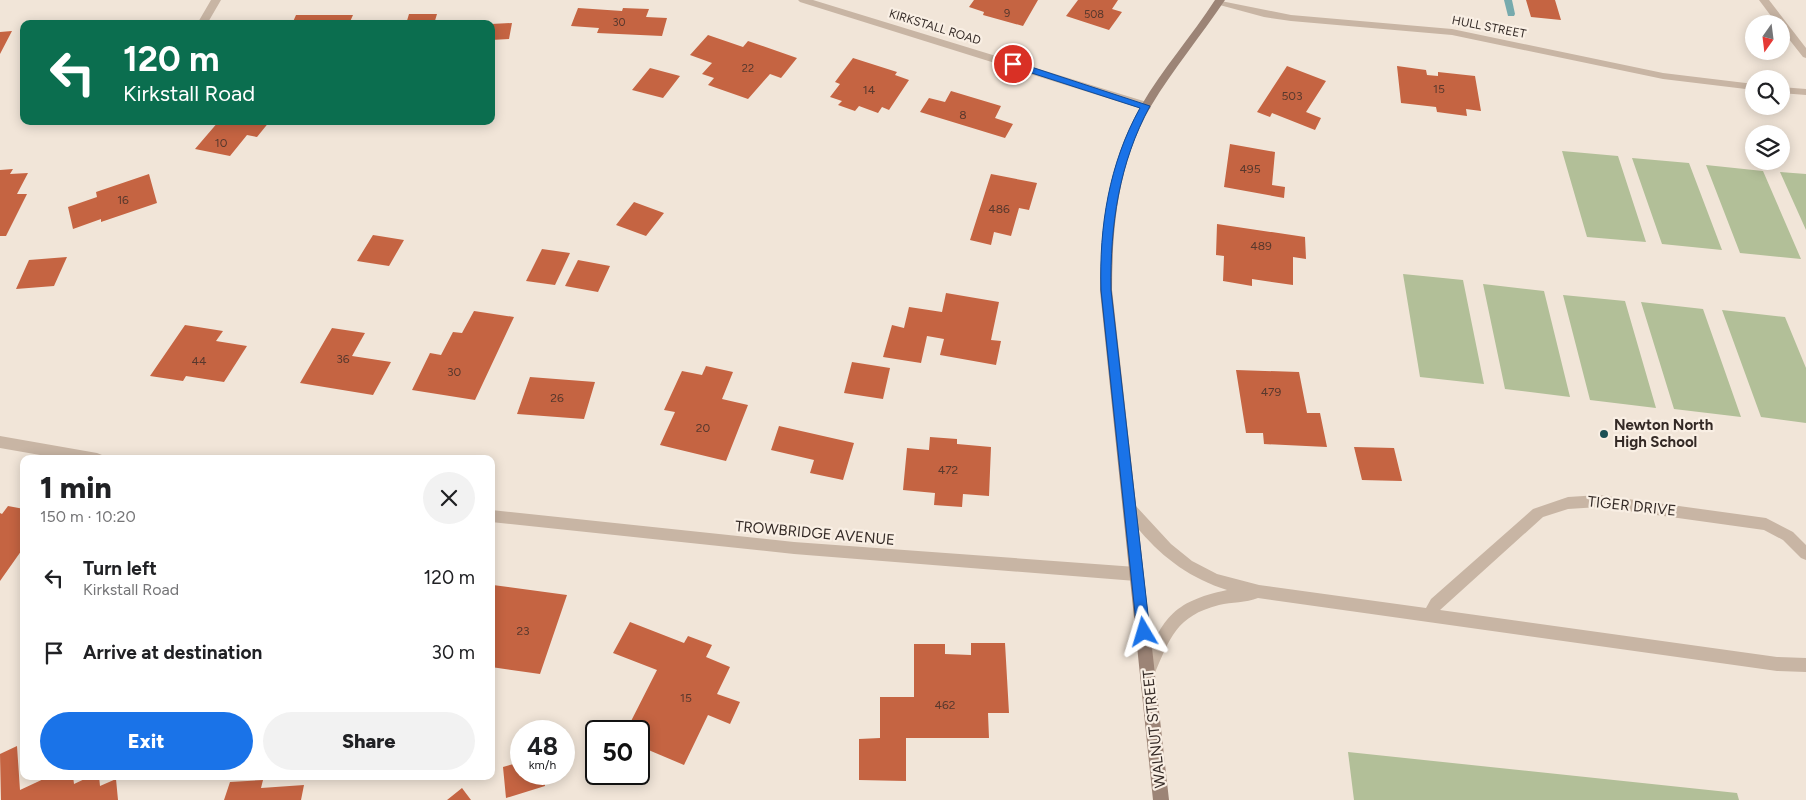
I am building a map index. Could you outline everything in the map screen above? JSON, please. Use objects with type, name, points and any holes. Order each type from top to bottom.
[{"type":"main road","name":"WALNUT STREET","points":[[1161,800],[1149,670],[1136,574],[1106,290],[1105,254],[1114,187],[1132,130],[1146,106],[1219,1]]},
{"type":"street","points":[[204,20],[216,0]]},
{"type":"street","name":"KIRKSTALL ROAD","points":[[803,0],[1146,106]]},
{"type":"street","points":[[1764,0],[1806,54]]},
{"type":"street","name":"HULL STREET","points":[[1219,1],[1264,14],[1291,18],[1452,32],[1663,76],[1745,86]]},
{"type":"street","points":[[1790,91],[1806,92]]},
{"type":"street","points":[[0,442],[73,455]]},
{"type":"street","name":"TIGER DRIVE","points":[[1430,615],[1436,604],[1538,513],[1557,504],[1578,500],[1608,502],[1766,524],[1788,536],[1806,554]]},
{"type":"street","points":[[1130,509],[1166,550],[1188,565],[1211,578],[1259,592],[1777,664],[1806,665]]},
{"type":"street","name":"TROWBRIDGE AVENUE","points":[[495,516],[794,548],[1136,574]]},
{"type":"street","points":[[1149,670],[1166,631],[1184,614],[1205,602],[1259,592]]},
{"type":"green space","points":[[1562,151],[1618,156],[1646,242],[1587,237]]},
{"type":"green space","points":[[1632,158],[1689,163],[1722,250],[1662,244]]},
{"type":"green space","points":[[1706,165],[1763,171],[1801,259],[1740,253]]},
{"type":"green space","points":[[1780,172],[1806,174],[1806,230]]},
{"type":"green space","points":[[1403,274],[1463,280],[1484,384],[1420,377]]},
{"type":"green space","points":[[1483,284],[1544,291],[1570,397],[1505,389]]},
{"type":"green space","points":[[1563,295],[1625,301],[1656,408],[1590,400]]},
{"type":"green space","points":[[1641,302],[1703,309],[1741,417],[1674,409]]},
{"type":"green space","points":[[1722,310],[1785,317],[1806,368],[1806,423],[1761,417]]},
{"type":"green space","points":[[1348,752],[1737,793],[1739,800],[1354,800]]},
{"type":"building","points":[[974,0],[1038,0],[1023,26],[983,15],[984,12],[969,7]]},
{"type":"building","points":[[1078,0],[1118,0],[1112,9],[1122,12],[1109,30],[1066,16]]},
{"type":"building","points":[[1526,0],[1555,0],[1561,20],[1531,17]]},
{"type":"building","points":[[578,8],[622,11],[623,8],[649,9],[646,17],[667,18],[662,36],[597,33],[599,28],[571,26]]},
{"type":"building","points":[[409,14],[437,14],[435,20],[407,20]]},
{"type":"building","points":[[296,15],[353,15],[351,20],[294,20]]},
{"type":"building","points":[[512,23],[509,39],[495,40],[495,24]]},
{"type":"building","points":[[12,31],[0,54],[0,32]]},
{"type":"building","points":[[708,35],[743,47],[748,41],[797,58],[781,78],[770,74],[748,99],[708,85],[714,78],[702,74],[712,63],[690,55]]},
{"type":"building","points":[[853,58],[897,72],[895,75],[909,80],[889,110],[882,107],[878,113],[859,106],[855,111],[838,105],[842,101],[830,97],[840,84],[835,82]]},
{"type":"building","points":[[1287,66],[1326,81],[1306,112],[1321,118],[1315,130],[1272,113],[1270,117],[1257,112]]},
{"type":"building","points":[[1397,66],[1426,70],[1427,75],[1438,76],[1438,72],[1475,76],[1481,111],[1466,109],[1467,116],[1437,112],[1436,107],[1401,103]]},
{"type":"building","points":[[650,68],[680,76],[663,98],[632,90]]},
{"type":"building","points":[[951,91],[1001,106],[995,118],[1013,124],[1005,138],[920,112],[929,98],[945,102]]},
{"type":"building","points":[[216,125],[267,125],[257,137],[247,135],[230,156],[195,149]]},
{"type":"building","points":[[1230,144],[1275,152],[1272,185],[1285,187],[1284,198],[1224,187]]},
{"type":"building","points":[[13,169],[10,174],[28,173],[17,194],[27,194],[6,236],[0,236],[0,170]]},
{"type":"building","points":[[149,174],[157,203],[101,222],[101,219],[73,229],[68,207],[97,197],[96,192]]},
{"type":"building","points":[[991,174],[1037,183],[1029,210],[1019,208],[1011,236],[994,232],[991,245],[970,240]]},
{"type":"building","points":[[634,202],[664,213],[646,236],[616,225]]},
{"type":"building","points":[[1217,224],[1305,237],[1306,259],[1293,257],[1293,285],[1252,279],[1252,286],[1223,281],[1224,256],[1216,255]]},
{"type":"building","points":[[373,235],[404,240],[389,266],[357,261]]},
{"type":"building","points":[[542,249],[570,253],[555,285],[526,281]]},
{"type":"building","points":[[67,257],[54,286],[16,289],[29,260]]},
{"type":"building","points":[[578,260],[610,266],[598,292],[565,286]]},
{"type":"building","points":[[946,293],[999,302],[991,340],[1001,341],[996,365],[940,355],[944,339],[927,336],[921,363],[883,357],[892,325],[904,328],[909,307],[942,312]]},
{"type":"building","points":[[474,311],[514,317],[475,400],[412,390],[430,353],[441,355],[453,332],[462,333]]},
{"type":"building","points":[[185,325],[223,331],[216,341],[247,346],[224,382],[186,376],[183,381],[150,376]]},
{"type":"building","points":[[332,328],[365,333],[352,356],[391,362],[373,395],[300,383]]},
{"type":"building","points":[[852,362],[890,368],[883,399],[844,393]]},
{"type":"building","points":[[706,366],[733,372],[722,399],[748,405],[726,461],[660,445],[675,412],[664,410],[682,371],[702,375]]},
{"type":"building","points":[[1236,370],[1299,372],[1307,413],[1320,413],[1327,447],[1264,444],[1263,433],[1246,433]]},
{"type":"building","points":[[530,377],[595,382],[584,419],[517,414]]},
{"type":"building","points":[[779,426],[854,443],[843,480],[810,473],[814,460],[771,450]]},
{"type":"building","points":[[930,437],[957,439],[957,444],[991,447],[989,496],[963,494],[962,507],[934,505],[935,493],[903,490],[907,448],[929,450]]},
{"type":"building","points":[[1354,447],[1394,448],[1402,481],[1362,480]]},
{"type":"building","points":[[8,506],[20,508],[20,553],[0,581],[0,513],[2,514]]},
{"type":"building","points":[[495,585],[567,595],[540,674],[495,668]]},
{"type":"building","points":[[630,622],[684,643],[688,636],[712,645],[706,657],[730,667],[717,694],[740,702],[730,724],[708,715],[684,765],[650,751],[650,720],[632,720],[657,670],[613,653]]},
{"type":"building","points":[[971,643],[1005,643],[1009,713],[988,713],[989,738],[906,738],[906,781],[859,780],[859,739],[880,738],[880,697],[914,697],[914,644],[945,644],[945,654],[971,655]]},
{"type":"building","points":[[17,746],[20,790],[41,780],[74,780],[74,784],[82,780],[99,780],[100,786],[116,780],[118,800],[1,800],[0,754]]},
{"type":"building","points":[[510,765],[510,785],[545,786],[506,798],[503,767]]},
{"type":"building","points":[[263,780],[261,788],[304,785],[301,800],[224,800],[230,782]]},
{"type":"building","points":[[462,788],[471,800],[447,800]]},
{"type":"waterway","points":[[1508,0],[1511,14]]},
{"type":"place","name":"Newton North High School","points":[[1604,434]]},
{"type":"route","points":[[1013,64],[1146,106],[1132,130],[1114,187],[1108,219],[1105,254],[1106,290],[1136,574],[1144,632]]}]
